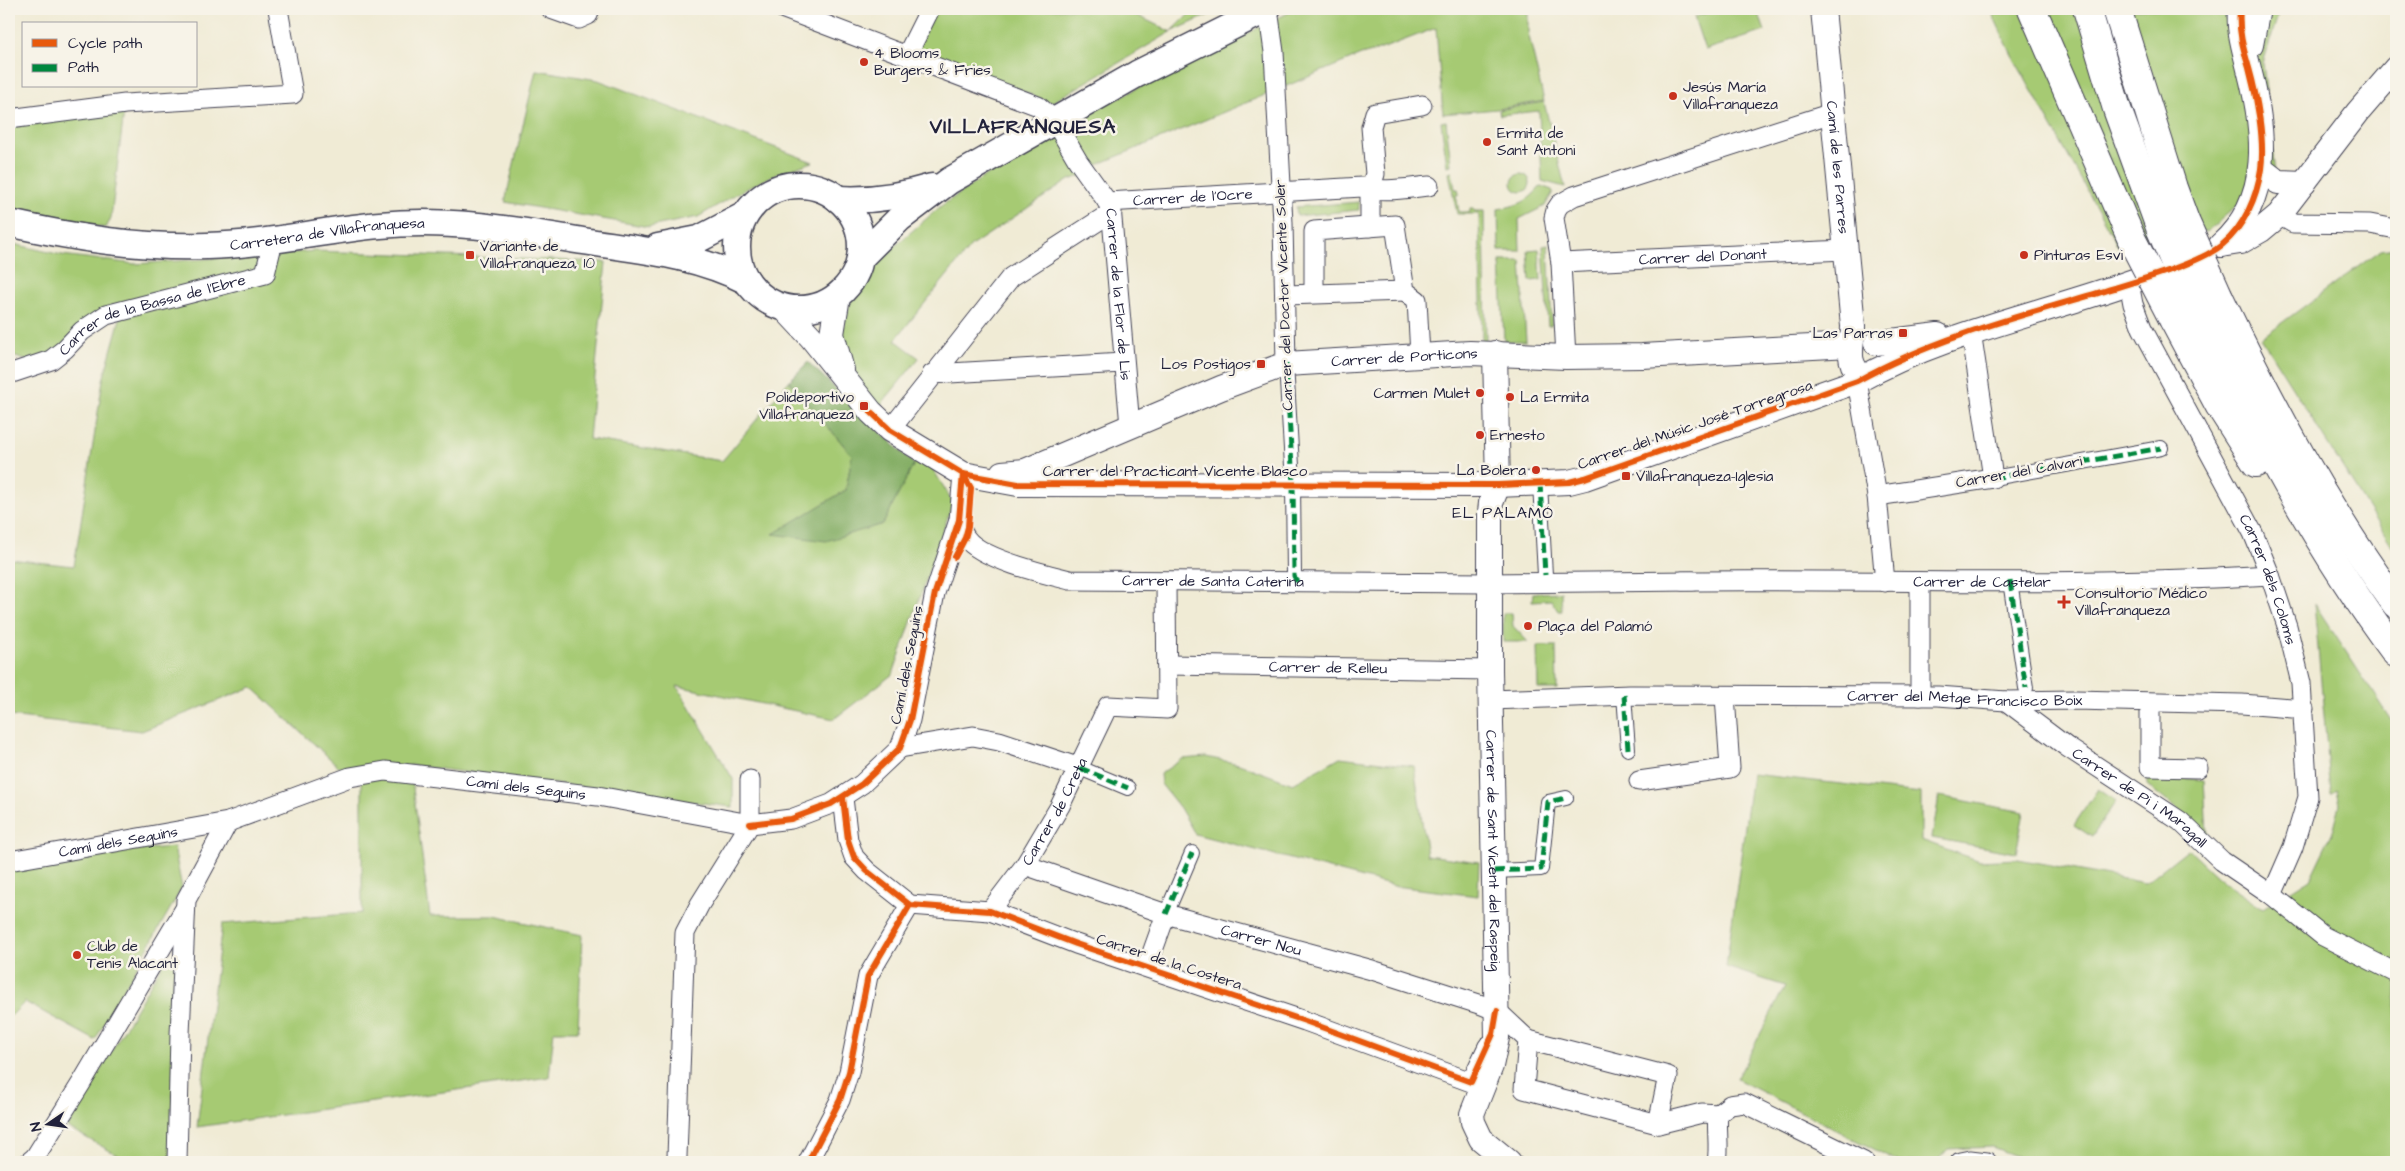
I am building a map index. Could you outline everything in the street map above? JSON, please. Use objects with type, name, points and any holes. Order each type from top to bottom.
[{"type":"highway","points":[[2032,9],[2132,240],[2195,308],[2266,395],[2298,452],[2396,604]]},
{"type":"highway","points":[[2087,9],[2117,109],[2173,225],[2195,308],[2269,454],[2356,597],[2396,653]]},
{"type":"highway","points":[[2117,9],[2172,188],[2173,225]]},
{"type":"main road","points":[[860,258],[899,219],[949,181],[1159,62],[1268,9]]},
{"type":"main road","points":[[838,199],[854,219],[861,245],[860,258],[852,279],[838,296],[812,308],[784,308],[763,298],[747,281],[741,271],[737,248],[740,226],[745,215],[764,196],[788,186],[814,187],[838,199],[890,198],[949,181]]},
{"type":"main road","name":"Carretera de Villafranquesa","points":[[646,249],[699,239],[745,215]]},
{"type":"main road","name":"Carretera de Villafranquesa","points":[[9,223],[73,237],[141,245],[210,246],[272,241],[355,227],[443,223],[495,226],[646,249],[713,266],[747,281]]},
{"type":"street","points":[[9,120],[125,104],[293,94],[278,9]]},
{"type":"street","points":[[551,9],[579,18],[588,15],[590,9]]},
{"type":"street","points":[[784,9],[1038,106],[1054,120]]},
{"type":"street","points":[[908,55],[930,9]]},
{"type":"street","name":"Carrer del Doctor Vicente Soler","points":[[1268,9],[1274,52],[1286,295],[1286,364],[1293,483],[1294,576],[1297,582]]},
{"type":"street","name":"Camí de les Parres","points":[[1823,9],[1845,250],[1860,338],[1882,359],[1867,375]]},
{"type":"street","points":[[2240,9],[2240,41],[2249,70],[2259,126],[2261,169],[2250,208],[2241,224],[2221,246],[2240,242],[2261,230],[2279,215],[2358,112],[2396,68]]},
{"type":"street","points":[[2249,70],[2252,35],[2258,9]]},
{"type":"street","points":[[1370,227],[1370,190],[1375,174],[1371,127],[1375,113],[1422,105]]},
{"type":"street","points":[[1566,357],[1561,263],[1554,218],[1560,204],[1574,196],[1832,113]]},
{"type":"street","name":"Carrer de la Flor de Lis","points":[[1054,120],[1109,207],[1130,426]]},
{"type":"street","points":[[2261,169],[2278,182],[2304,183]]},
{"type":"street","name":"Carrer de l'Ocre","points":[[890,430],[932,374],[1011,277],[1109,207],[1362,187],[1370,190],[1429,186]]},
{"type":"street","points":[[2279,215],[2293,223],[2370,224],[2396,229]]},
{"type":"street","points":[[1314,294],[1314,231],[1395,225],[1405,291]]},
{"type":"street","name":"Carrer de la Bassa de l'Ebre","points":[[9,374],[51,360],[65,349],[82,331],[106,314],[265,274],[272,241]]},
{"type":"street","name":"Carrer del Donant","points":[[1561,263],[1845,250]]},
{"type":"street","name":"Carrer del Músic José Torregrosa","points":[[1498,485],[1569,482],[1586,478],[1867,375],[1968,332],[2136,281]]},
{"type":"street","name":"Carrer dels Coloms","points":[[2136,281],[2133,304],[2142,328],[2253,533],[2270,575],[2287,626],[2301,683],[2308,797],[2293,847],[2272,895]]},
{"type":"street","points":[[1286,295],[1405,291],[1417,300],[1420,355]]},
{"type":"street","name":"Carrer del Practicant Vicente Blasco","points":[[838,296],[832,334],[846,379]]},
{"type":"street","name":"Carrer del Practicant Vicente Blasco","points":[[784,308],[846,379],[871,412],[890,430],[972,475],[1018,484],[1293,483],[1498,485]]},
{"type":"street","points":[[1968,332],[1993,478]]},
{"type":"street","name":"Carrer del Músic José Torregrosa","points":[[1860,338],[1968,332]]},
{"type":"street","name":"Carrer de Porticons","points":[[972,475],[1025,471],[1221,388],[1286,364],[1420,355],[1494,353],[1566,357],[1715,354],[1860,338]]},
{"type":"street","name":"Carrer de Sant Vicent del Raspeig","points":[[1494,353],[1498,485],[1491,503],[1490,670],[1497,1038],[1493,1057],[1472,1114],[1480,1139],[1509,1162]]},
{"type":"street","points":[[932,374],[1124,363]]},
{"type":"street","points":[[1867,375],[1884,582]]},
{"type":"street","name":"Carrer del Calvari","points":[[1877,496],[1993,478],[2161,448]]},
{"type":"street","points":[[1058,456],[1063,483]]},
{"type":"street","name":"Camí dels Seguins","points":[[9,861],[228,822],[350,776],[385,771],[598,796],[750,824],[770,823],[805,815],[843,798],[880,769],[900,748],[910,720],[928,622],[939,577],[972,475]]},
{"type":"street","points":[[1540,483],[1553,578]]},
{"type":"street","name":"Carrer de Santa Caterina","points":[[959,520],[966,538],[976,547],[1018,567],[1070,580],[1490,584],[1553,578]]},
{"type":"street","points":[[945,563],[976,547]]},
{"type":"street","name":"Carrer de Castelar","points":[[1553,578],[1629,582],[1920,582],[2175,579],[2270,575]]},
{"type":"street","points":[[2010,580],[2026,688]]},
{"type":"street","points":[[1166,582],[1167,665]]},
{"type":"street","points":[[1920,582],[1920,696]]},
{"type":"street","name":"Carrer de Relleu","points":[[1167,665],[1490,670]]},
{"type":"street","name":"Carrer de Creta","points":[[990,911],[1024,865],[1060,806],[1080,768],[1108,706],[1167,709],[1167,665]]},
{"type":"street","points":[[1624,695],[1628,749]]},
{"type":"street","name":"Carrer del Metge Francisco Boix","points":[[1491,700],[1624,695],[1920,696],[2006,701],[2045,699],[2242,704],[2304,709]]},
{"type":"street","points":[[1639,781],[1730,768],[1725,696]]},
{"type":"street","name":"Carrer de Pi i Maragall","points":[[2006,701],[2067,747],[2180,821],[2222,861],[2272,895],[2325,937],[2396,973]]},
{"type":"street","name":"Carrer de Pi i Maragall","points":[[2150,702],[2150,767],[2198,768]]},
{"type":"street","points":[[910,720],[932,742]]},
{"type":"street","points":[[900,748],[973,736],[999,740],[1080,768],[1128,788]]},
{"type":"street","points":[[676,1157],[685,933],[700,904],[750,824],[750,780]]},
{"type":"street","points":[[808,1162],[840,1100],[846,1081],[868,976],[910,905],[867,871],[854,857],[848,840],[843,798]]},
{"type":"street","points":[[1494,872],[1541,868],[1548,802],[1566,798]]},
{"type":"street","points":[[177,1162],[186,900],[201,868],[228,822]]},
{"type":"street","points":[[1147,967],[1166,914],[1192,853]]},
{"type":"street","name":"Carrer Nou","points":[[1024,865],[1166,914],[1380,972],[1497,1011]]},
{"type":"street","name":"Carrer de la Costera","points":[[910,905],[990,911],[1076,944],[1147,967],[1471,1082],[1493,1034],[1497,1011]]},
{"type":"street","points":[[29,1162],[35,1157],[82,1082],[185,907]]},
{"type":"street","points":[[1497,1011],[1528,1040],[1668,1076],[1658,1124]]},
{"type":"street","points":[[1528,1040],[1524,1089],[1658,1124],[1702,1113],[1718,1114],[1730,1105],[1744,1103],[1864,1162]]},
{"type":"street","points":[[1717,1162],[1719,1150],[1716,1130],[1718,1114]]},
{"type":"street","points":[[1960,1162],[1970,1160],[1988,1162]]},
{"type":"green space","points":[[934,9],[1124,9],[1171,32],[1051,103],[915,47]]},
{"type":"green space","points":[[1194,9],[1222,9],[1171,32]]},
{"type":"green space","points":[[1296,9],[1528,9],[1528,32],[1544,101],[1497,109],[1443,114],[1436,28],[1361,55],[1099,164],[1087,174],[1069,180],[971,246],[895,340],[919,358],[879,407],[849,370],[842,333],[851,300],[874,264],[941,206],[1022,151],[1100,107]]},
{"type":"green space","points":[[1719,9],[1757,9],[1765,31],[1705,50],[1694,17]]},
{"type":"green space","points":[[1990,9],[2280,9],[2263,63],[2275,174],[2206,232],[2118,246],[2012,55]]},
{"type":"green space","points":[[536,70],[598,80],[813,162],[776,174],[738,193],[698,217],[649,227],[505,202]]},
{"type":"green space","points":[[1544,102],[1565,187],[1542,181],[1539,111],[1500,115],[1499,110]]},
{"type":"green space","points":[[125,104],[111,218],[106,228],[9,213],[9,123]]},
{"type":"green space","points":[[1446,121],[1451,165],[1447,166],[1441,122]]},
{"type":"green space","points":[[1452,172],[1455,189],[1458,189],[1459,194],[1456,195],[1459,212],[1470,212],[1470,208],[1473,208],[1474,211],[1484,211],[1486,342],[1482,342],[1479,214],[1457,214],[1449,173]]},
{"type":"green space","points":[[1521,174],[1527,177],[1530,183],[1527,189],[1521,192],[1515,189],[1512,183],[1515,177]]},
{"type":"green space","points":[[1541,186],[1553,192],[1545,206],[1519,219],[1520,251],[1499,251],[1498,209],[1522,202],[1532,196]]},
{"type":"green space","points":[[1359,202],[1359,210],[1297,216],[1296,207]]},
{"type":"green space","points":[[9,243],[62,255],[135,264],[315,251],[606,262],[589,439],[722,461],[789,381],[852,455],[846,490],[774,534],[883,524],[921,450],[953,502],[893,674],[834,719],[677,686],[733,779],[733,807],[410,765],[430,916],[494,916],[582,935],[578,1031],[554,1031],[549,1077],[197,1127],[222,924],[362,913],[362,775],[350,777],[252,687],[142,731],[9,716],[9,559],[74,566],[103,380],[124,304],[35,363],[9,355]]},
{"type":"green space","points":[[1548,245],[1552,325],[1548,326],[1543,246]]},
{"type":"green space","points":[[2396,248],[2396,552],[2261,338],[2381,250]]},
{"type":"green space","points":[[1539,249],[1541,280],[1530,281],[1528,250]]},
{"type":"green space","points":[[1500,261],[1521,261],[1526,341],[1504,341]]},
{"type":"green space","points":[[808,362],[914,464],[883,524],[826,541],[773,534],[846,490],[852,455],[789,381]]},
{"type":"green space","points":[[1561,592],[1562,611],[1558,611],[1551,600],[1532,601],[1533,593]]},
{"type":"green space","points":[[2314,603],[2396,728],[2396,1162],[2032,1162],[1992,1147],[1948,1149],[1936,1162],[1899,1162],[1737,1079],[1785,986],[1726,967],[1752,774],[1921,793],[1921,840],[1980,861],[2018,859],[2145,883],[2188,849],[2223,882],[2263,909],[2310,879],[2334,829],[2340,804],[2337,790],[2331,794]]},
{"type":"green space","points":[[1503,613],[1512,613],[1513,626],[1528,642],[1503,642]]},
{"type":"green space","points":[[1537,646],[1556,646],[1557,689],[1538,689]]},
{"type":"green space","points":[[1206,757],[1239,764],[1293,784],[1340,757],[1414,766],[1427,855],[1479,862],[1478,896],[1394,886],[1195,834],[1180,808],[1161,784],[1160,774],[1182,759]]},
{"type":"green space","points":[[2147,775],[2204,780],[2207,834],[2147,785]]},
{"type":"green space","points":[[2098,789],[2116,801],[2092,837],[2074,825]]},
{"type":"green space","points":[[1939,796],[2024,812],[2016,853],[1932,838]]},
{"type":"green space","name":"Club de Tenis Alacant","points":[[174,847],[182,888],[95,1040],[25,1002],[9,1018],[9,867],[78,854]]},
{"type":"green space","points":[[170,961],[176,967],[171,1162],[130,1162],[67,1127],[163,963]]},
{"type":"marked path","points":[[1286,364],[1293,483],[1294,576],[1297,582]]},
{"type":"marked path","points":[[1993,478],[2161,448]]},
{"type":"marked path","points":[[1540,483],[1545,575]]},
{"type":"marked path","points":[[2010,581],[2026,688]]},
{"type":"marked path","points":[[1624,695],[1628,749]]},
{"type":"marked path","points":[[1080,768],[1128,788]]},
{"type":"marked path","points":[[1494,871],[1541,869],[1548,802],[1566,798]]},
{"type":"marked path","points":[[1166,914],[1192,853]]},
{"type":"cycle path","points":[[871,412],[890,430],[963,474],[1018,484],[1498,485],[1569,482],[1585,478],[1857,381],[1915,353],[1975,330],[2163,273],[2197,260],[2222,245],[2237,229],[2253,201],[2259,180],[2262,158],[2260,118],[2242,39],[2240,9]]},
{"type":"cycle path","points":[[955,557],[965,538],[968,527],[971,488],[963,474]]},
{"type":"cycle path","points":[[750,824],[791,819],[831,804],[862,784],[900,748],[910,720],[935,593],[959,520],[963,474]]},
{"type":"cycle path","points":[[843,798],[848,840],[854,857],[867,871],[910,905],[990,911],[1076,944],[1305,1021],[1471,1082],[1493,1034],[1497,1011]]},
{"type":"cycle path","points":[[808,1162],[840,1100],[849,1072],[868,976],[910,905]]},
{"type":"place","name":"4 Blooms Burgers & Fries","points":[[864,62]]},
{"type":"place","name":"Jesús María Villafranqueza","points":[[1673,96]]},
{"type":"place","name":"Ermita de Sant Antoni","points":[[1487,142]]},
{"type":"place","name":"Variante de Villafranqueza, 10","points":[[470,255]]},
{"type":"place","name":"Pinturas Esvi","points":[[2024,255]]},
{"type":"place","name":"Las Parras","points":[[1903,333]]},
{"type":"place","name":"Los Postigos","points":[[1261,364]]},
{"type":"place","name":"Carmen Mulet","points":[[1480,393]]},
{"type":"place","name":"La Ermita","points":[[1510,397]]},
{"type":"place","name":"Polideportivo Villafranqueza","points":[[864,406]]},
{"type":"place","name":"Ernesto","points":[[1480,435]]},
{"type":"place","name":"La Bolera","points":[[1536,470]]},
{"type":"place","name":"Villafranqueza-Iglesia","points":[[1626,476]]},
{"type":"place","name":"Consultorio Médico Villafranqueza","points":[[2064,602]]},
{"type":"place","name":"Plaça del Palamó","points":[[1528,626]]},
{"type":"place","name":"Club de Tenis Alacant","points":[[77,955]]},
{"type":"district","name":"VILLAFRANQUESA","points":[[1023,127]]},
{"type":"district","name":"EL PALAMÓ","points":[[1503,513]]}]
